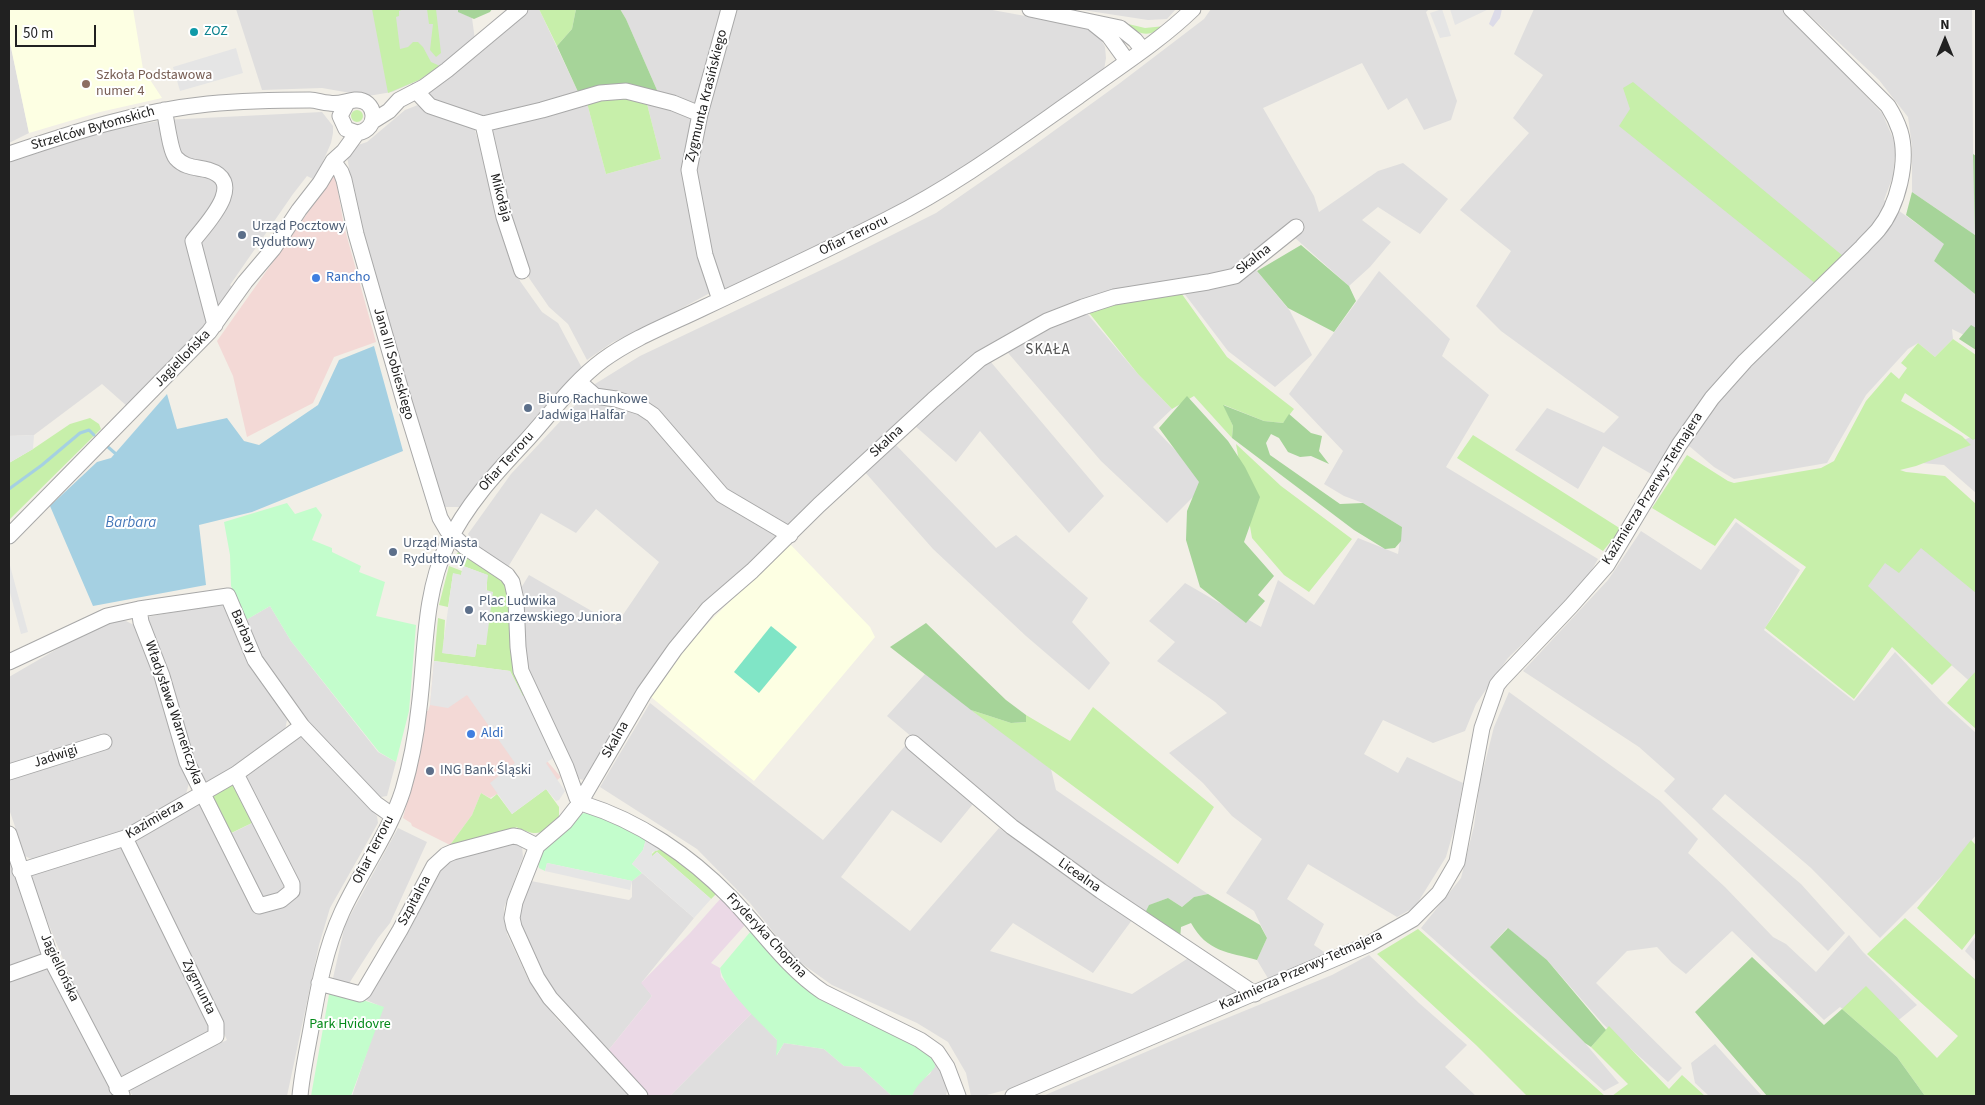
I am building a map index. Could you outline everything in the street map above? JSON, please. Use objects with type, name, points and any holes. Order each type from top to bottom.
[{"type":"street","points":[[373,121],[372,111],[367,104],[359,100],[347,120],[369,128],[373,121],[389,111],[399,100],[416,91],[446,70],[520,9]]},
{"type":"street","name":"Zygmunta Krasińskiego","points":[[720,300],[705,255],[689,170],[700,114],[729,9]]},
{"type":"street","points":[[1030,9],[1120,28],[1135,40],[1143,50]]},
{"type":"street","name":"Ofiar Terroru","points":[[300,1096],[319,983],[328,950],[341,915],[393,816],[402,792],[413,750],[432,588],[445,548],[452,535],[468,508],[495,473],[579,382],[602,361],[619,350],[888,219],[942,190],[996,155],[1143,50],[1193,9]]},
{"type":"street","name":"Kazimierza Przerwy-Tetmajera","points":[[1013,1096],[1369,944],[1412,919],[1439,893],[1457,862],[1482,728],[1497,685],[1572,606],[1607,564],[1679,445],[1712,398],[1745,361],[1879,229],[1892,207],[1900,182],[1902,154],[1900,131],[1895,118],[1888,106],[1791,9]]},
{"type":"street","points":[[1089,21],[1109,36],[1127,61]]},
{"type":"street","points":[[416,91],[430,106],[483,124],[542,110],[600,93],[626,91],[674,103],[700,114]]},
{"type":"street","name":"Strzelców Bytomskich","points":[[9,154],[92,128],[164,110],[210,104],[310,100],[328,104],[347,120]]},
{"type":"street","points":[[367,104],[399,100]]},
{"type":"street","points":[[164,110],[174,156],[184,165],[210,171],[220,177],[226,186],[226,193],[222,202],[193,241],[215,325]]},
{"type":"street","name":"Jagiellońska","points":[[9,536],[215,325],[320,183],[333,161],[336,147],[347,120]]},
{"type":"street","name":"Mikołaja","points":[[483,124],[504,217],[522,270]]},
{"type":"street","name":"Jana III Sobieskiego","points":[[333,161],[340,169],[344,180],[364,262],[435,504],[443,524],[452,535]]},
{"type":"street","name":"Skalna","points":[[580,803],[634,709],[675,649],[708,609],[790,535],[932,400],[980,359],[1047,321],[1114,297],[1235,276],[1296,227]]},
{"type":"street","points":[[579,382],[594,396],[616,399],[641,407],[653,415],[722,495],[790,535]]},
{"type":"street","points":[[452,535],[465,547],[507,575],[512,582],[516,600],[518,647],[522,672],[566,767],[580,803],[565,822],[537,846],[512,911],[517,938],[537,978],[550,998],[640,1096]]},
{"type":"street","name":"Barbary","points":[[9,662],[96,620],[139,609],[228,596],[255,660],[302,726],[376,804],[393,816]]},
{"type":"street","name":"Władysława Warneńczyka","points":[[139,609],[162,676],[187,762],[259,906],[281,900],[292,891],[292,884],[236,774]]},
{"type":"street","name":"Kazimierza","points":[[20,871],[125,838],[236,774],[302,726]]},
{"type":"street","name":"Jadwigi","points":[[9,772],[104,742]]},
{"type":"street","name":"Licealna","points":[[914,743],[1012,827],[1101,891],[1255,994]]},
{"type":"street","name":"Fryderyka Chopina","points":[[580,803],[625,819],[652,835],[700,869],[730,898],[795,971],[808,982],[823,992],[920,1040],[937,1052],[948,1067],[958,1096]]},
{"type":"street","name":"Jagiellońska","points":[[9,834],[51,959],[120,1092]]},
{"type":"street","name":"Szpitalna","points":[[319,983],[352,993],[360,994],[364,991],[400,930],[434,866],[446,855],[513,836],[537,846]]},
{"type":"street","name":"Zygmunta","points":[[120,1092],[216,1036],[216,1024],[125,838]]},
{"type":"street","points":[[9,974],[51,959]]},
{"type":"shaded area","name":"Szkoła Podstawowa numer 4","points":[[9,9],[133,9],[143,69],[162,98],[100,112],[29,133],[9,38]]},
{"type":"shaded area","points":[[236,9],[458,9],[459,12],[472,18],[475,40],[419,80],[392,92],[368,96],[322,88],[262,90]]},
{"type":"shaded area","points":[[530,9],[539,9],[579,94],[490,118],[430,99],[428,94]]},
{"type":"shaded area","points":[[620,9],[725,9],[699,107],[660,97]]},
{"type":"shaded area","points":[[731,9],[987,9],[1091,28],[1099,35],[1105,47],[1106,58],[1104,70],[985,158],[913,201],[720,296],[694,161]]},
{"type":"shaded area","points":[[1076,9],[1176,9],[1167,19],[1148,20]]},
{"type":"shaded area","points":[[1211,9],[1429,9],[1426,12],[1457,101],[1451,120],[1424,130],[1407,98],[1388,110],[1362,63],[1263,108],[1314,196],[1319,212],[1378,171],[1403,163],[1448,199],[1420,234],[1378,207],[1362,220],[1391,242],[1370,267],[1349,286],[1285,229],[1247,259],[1290,311],[1312,355],[1275,387],[1228,351],[1174,280],[1021,328],[741,574],[696,609],[660,659],[588,777],[583,780],[577,778],[528,672],[521,588],[529,575],[616,625],[659,562],[596,509],[576,533],[541,513],[508,567],[474,544],[468,534],[511,474],[595,384],[640,356],[936,213],[1120,83],[1204,19]]},
{"type":"shaded area","points":[[1442,9],[1451,36],[1440,38],[1430,13]]},
{"type":"shaded area","points":[[1450,9],[1489,9],[1455,25]]},
{"type":"shaded area","points":[[1495,9],[1502,9],[1500,18],[1493,27],[1489,24]]},
{"type":"shaded area","points":[[1534,9],[1782,9],[1882,113],[1896,145],[1893,176],[1884,200],[1945,244],[1934,261],[1976,293],[1976,328],[1968,337],[1952,329],[1953,339],[1935,357],[1918,343],[1908,349],[1866,395],[1827,463],[1734,479],[1714,467],[1676,435],[1653,475],[1603,446],[1578,489],[1515,450],[1547,408],[1604,433],[1619,417],[1501,331],[1476,306],[1511,251],[1460,210],[1529,133],[1513,118],[1543,75],[1514,54]]},
{"type":"shaded area","points":[[1803,9],[1972,9],[1975,235],[1912,192],[1912,146],[1908,117],[1879,80]]},
{"type":"shaded area","points":[[9,38],[29,133],[9,143]]},
{"type":"shaded area","points":[[236,48],[243,73],[180,91],[173,67]]},
{"type":"shaded area","points":[[587,103],[606,174],[661,159],[647,104],[696,117],[686,168],[710,293],[641,330],[613,342],[587,360],[568,324],[549,307],[529,278],[506,212],[489,131]]},
{"type":"shaded area","points":[[418,105],[465,121],[474,127],[520,281],[542,312],[558,323],[582,368],[461,507],[445,507],[428,459],[355,204],[347,156],[358,145],[367,142],[405,110]]},
{"type":"shaded area","points":[[322,112],[333,126],[333,133],[331,143],[315,180],[307,176],[293,194],[230,285],[235,290],[209,325],[128,407],[102,384],[34,435],[9,436],[9,162],[64,141],[164,120]]},
{"type":"shaded area","points":[[335,174],[344,226],[376,342],[334,357],[313,403],[247,437],[233,376],[217,341]]},
{"type":"shaded area","points":[[1379,271],[1450,339],[1442,356],[1489,395],[1446,467],[1598,559],[1590,573],[1561,607],[1508,658],[1476,704],[1465,731],[1433,743],[1383,720],[1364,754],[1398,773],[1407,757],[1463,783],[1455,826],[1446,857],[1415,907],[1397,917],[1308,864],[1287,899],[1324,924],[1314,945],[1327,954],[1311,964],[1269,980],[1257,960],[1267,938],[1254,911],[1226,893],[1262,839],[1232,816],[1203,783],[1169,753],[1227,713],[1215,702],[1157,661],[1175,642],[1149,621],[1185,583],[1261,627],[1278,580],[1314,605],[1358,538],[1398,554],[1402,527],[1363,503],[1344,496],[1324,484],[1343,451],[1289,394]]},
{"type":"shaded area","points":[[1085,311],[1138,374],[1172,409],[1153,427],[1207,483],[1167,523],[1101,461],[1003,347]]},
{"type":"shaded area","points":[[990,361],[1104,496],[1069,533],[980,431],[956,462],[914,425]]},
{"type":"shaded area","points":[[34,435],[33,449],[9,463],[9,436]]},
{"type":"shaded area","points":[[1976,435],[1976,493],[1944,465],[1910,462]]},
{"type":"shaded area","points":[[895,444],[996,548],[1016,535],[1088,598],[1072,622],[1110,663],[1089,690],[1026,636],[933,549],[864,471]]},
{"type":"shaded area","points":[[1736,522],[1800,570],[1764,630],[1854,701],[1895,652],[1943,703],[1976,733],[1976,835],[1945,873],[1880,938],[1811,868],[1725,794],[1712,809],[1801,884],[1845,933],[1828,951],[1664,791],[1675,779],[1639,747],[1523,671],[1608,580],[1641,531],[1701,570]]},
{"type":"shaded area","points":[[1918,541],[1976,586],[1975,686],[1860,584],[1886,555]]},
{"type":"shaded area","points":[[789,543],[870,627],[875,637],[754,781],[651,697],[671,664],[709,622]]},
{"type":"shaded area","points":[[9,562],[28,632],[21,634],[9,589]]},
{"type":"shaded area","name":"Plac Ludwika Konarzewskiego Juniora","points":[[463,566],[488,575],[486,590],[493,592],[486,645],[477,644],[475,657],[442,653],[453,573],[461,575]]},
{"type":"shaded area","points":[[224,603],[287,720],[285,730],[239,765],[206,784],[198,777],[147,617]]},
{"type":"shaded area","points":[[270,606],[291,641],[378,752],[396,762],[387,796],[375,798],[291,705],[246,629],[246,620]]},
{"type":"shaded area","points":[[124,620],[134,625],[158,681],[165,710],[189,783],[186,794],[121,832],[33,860],[25,856],[9,809],[9,776],[112,742],[107,735],[9,766],[9,677],[100,624]]},
{"type":"shaded area","points":[[434,661],[547,761],[561,777],[546,789],[497,794],[490,798],[481,793],[472,815],[450,845],[412,826],[411,823],[403,818],[420,751],[423,711],[428,711],[430,705]]},
{"type":"shaded area","points":[[434,661],[510,671],[523,696],[528,696],[553,758],[546,763],[565,791],[559,800],[556,801],[546,789],[512,814],[490,783],[515,763],[467,695],[448,708],[430,705]]},
{"type":"shaded area","points":[[925,674],[1051,769],[1056,790],[1208,894],[1194,897],[1182,907],[1168,898],[1150,905],[1144,915],[1001,812],[887,716]]},
{"type":"shaded area","points":[[1509,692],[1660,801],[1698,839],[1688,853],[1725,887],[1773,937],[1786,944],[1816,972],[1849,935],[1863,952],[1917,1005],[1879,1036],[1840,1007],[1824,1020],[1732,931],[1686,974],[1657,947],[1627,951],[1596,983],[1682,1068],[1668,1082],[1603,1024],[1547,960],[1507,928],[1490,947],[1585,1043],[1619,1083],[1604,1091],[1421,928],[1461,878],[1474,826],[1480,782],[1494,727]]},
{"type":"shaded area","points":[[650,703],[823,840],[906,745],[973,804],[941,843],[892,810],[841,877],[910,931],[999,828],[1132,920],[1093,973],[1013,923],[990,951],[1132,994],[1190,957],[1240,993],[1032,1083],[983,1096],[971,1096],[966,1073],[948,1042],[917,1023],[832,985],[794,958],[750,903],[697,849],[600,787]]},
{"type":"shaded area","points":[[300,732],[377,816],[378,823],[330,908],[319,945],[287,1096],[133,1096],[130,1092],[132,1085],[227,1040],[135,843],[135,838],[201,801],[255,907],[295,892],[244,775]]},
{"type":"shaded area","points":[[256,821],[287,881],[286,891],[263,899],[228,835]]},
{"type":"shaded area","points":[[398,828],[427,842],[390,923],[378,938],[348,985],[333,978],[345,925]]},
{"type":"shaded area","points":[[9,834],[51,959],[123,1096],[9,1096]]},
{"type":"shaded area","points":[[646,839],[662,849],[652,852],[652,856],[657,852],[711,899],[694,918],[632,864],[643,850]]},
{"type":"shaded area","points":[[510,841],[522,846],[523,857],[504,908],[505,922],[507,934],[528,979],[556,1018],[632,1096],[352,1096],[382,1007],[364,999],[407,934],[441,870],[448,863],[459,857]]},
{"type":"shaded area","points":[[121,846],[128,850],[212,1034],[128,1077],[120,1075],[77,993],[34,889],[31,873]]},
{"type":"shaded area","points":[[547,863],[632,881],[630,890],[545,871]]},
{"type":"shaded area","points":[[642,873],[694,918],[642,982],[652,996],[607,1052],[554,993],[532,963],[518,923],[521,896],[531,881],[629,900],[632,897],[632,881]]},
{"type":"shaded area","points":[[721,898],[745,925],[711,963],[720,968],[721,977],[752,1013],[670,1096],[649,1096],[607,1052],[652,996],[641,983]]},
{"type":"shaded area","points":[[1976,936],[1976,962],[1965,951]]},
{"type":"shaded area","points":[[1369,955],[1419,1003],[1467,1045],[1445,1067],[1476,1096],[1043,1096],[1332,975]]},
{"type":"shaded area","points":[[752,1013],[777,1040],[777,1055],[784,1043],[824,1049],[844,1066],[860,1067],[892,1096],[670,1096]]},
{"type":"shaded area","points":[[1715,1044],[1762,1096],[1709,1096],[1695,1083],[1691,1063]]},
{"type":"shaded area","points":[[935,1063],[942,1068],[947,1090],[946,1096],[912,1096],[921,1080],[930,1074]]},
{"type":"green space","points":[[372,9],[404,9],[399,11],[399,16],[396,17],[400,49],[408,47],[413,42],[418,42],[431,62],[440,66],[419,80],[388,93]]},
{"type":"green space","points":[[427,9],[436,9],[441,53],[436,57],[430,50],[433,24],[429,24]]},
{"type":"green space","points":[[458,9],[492,9],[490,12],[474,19],[458,12]]},
{"type":"green space","points":[[539,9],[576,9],[572,29],[557,46]]},
{"type":"green space","points":[[576,9],[620,9],[660,97],[579,94],[557,46],[572,29]]},
{"type":"green space","points":[[1124,23],[1145,28],[1165,26],[1154,32],[1144,34]]},
{"type":"green space","points":[[1633,82],[1843,256],[1816,284],[1619,126],[1630,109],[1623,88]]},
{"type":"green space","points":[[616,95],[647,104],[661,159],[606,174],[587,103]]},
{"type":"green space","points":[[355,110],[359,110],[363,116],[359,122],[355,122],[351,118],[351,114]]},
{"type":"green space","points":[[1973,154],[1976,156],[1975,294],[1934,261],[1944,244],[1906,215],[1912,192],[1975,235]]},
{"type":"green space","points":[[1301,245],[1349,286],[1356,301],[1334,332],[1288,308],[1257,271]]},
{"type":"green space","points":[[1179,290],[1227,357],[1294,409],[1283,423],[1264,421],[1224,405],[1233,426],[1232,438],[1194,396],[1172,409],[1138,374],[1086,309]]},
{"type":"green space","points":[[1971,325],[1976,328],[1976,350],[1959,339]]},
{"type":"green space","points":[[1953,339],[1976,355],[1976,438],[1973,440],[1905,393],[1901,401],[1962,436],[1971,445],[1916,466],[1900,470],[1945,476],[1976,504],[1976,593],[1921,548],[1899,573],[1885,563],[1868,586],[1952,665],[1932,685],[1892,647],[1854,699],[1765,628],[1806,567],[1735,518],[1715,546],[1652,508],[1687,455],[1734,483],[1821,468],[1834,461],[1866,401],[1891,372],[1899,379],[1907,368],[1901,363],[1918,343],[1935,357]]},
{"type":"green space","points":[[1187,396],[1228,441],[1245,467],[1260,497],[1244,542],[1274,576],[1258,595],[1265,601],[1246,623],[1200,587],[1186,540],[1187,511],[1199,482],[1159,428]]},
{"type":"green space","points":[[1223,405],[1264,421],[1283,423],[1289,414],[1311,433],[1322,436],[1319,451],[1329,464],[1311,456],[1300,457],[1288,452],[1279,438],[1271,434],[1266,443],[1270,455],[1340,504],[1363,503],[1402,527],[1401,541],[1395,548],[1385,549],[1354,530],[1232,438],[1233,426]]},
{"type":"green space","points":[[90,418],[99,424],[101,429],[9,520],[9,463],[70,424]]},
{"type":"green space","points":[[1473,435],[1621,529],[1603,551],[1457,458]]},
{"type":"green space","points":[[1236,444],[1281,486],[1352,539],[1309,592],[1284,575],[1252,538]]},
{"type":"green space","points":[[287,503],[295,514],[316,507],[322,515],[312,540],[332,548],[332,552],[361,566],[359,572],[385,582],[376,616],[416,625],[409,711],[396,762],[379,752],[291,641],[270,606],[246,620],[231,586],[230,555],[224,522]]},
{"type":"green space","points":[[458,552],[508,585],[527,695],[523,697],[510,671],[434,661],[438,618],[445,620],[443,653],[475,657],[477,644],[486,645],[487,575],[453,562]]},
{"type":"green space","points":[[449,566],[462,571],[461,575],[453,574],[448,607],[439,605]]},
{"type":"green space","points":[[926,623],[1006,700],[1026,715],[1026,722],[1011,723],[971,710],[890,647]]},
{"type":"green space","points":[[771,626],[797,647],[759,693],[734,672]]},
{"type":"green space","points":[[1976,671],[1976,729],[1947,703]]},
{"type":"green space","points":[[1093,707],[1214,807],[1178,864],[971,710],[1011,723],[1026,722],[1026,715],[1070,741]]},
{"type":"green space","points":[[234,784],[256,821],[227,835],[210,801],[213,793]]},
{"type":"green space","points":[[546,789],[559,807],[559,818],[543,831],[535,833],[516,827],[514,831],[450,845],[472,815],[481,793],[491,799],[497,794],[512,814]]},
{"type":"green space","points":[[593,812],[646,839],[643,850],[632,864],[642,873],[632,881],[547,863],[545,871],[539,868],[540,853],[579,815]]},
{"type":"green space","points":[[1971,840],[1976,845],[1976,932],[1962,950],[1917,908]]},
{"type":"green space","points":[[662,849],[696,873],[718,892],[711,899],[657,852],[652,857],[651,855],[655,851]]},
{"type":"green space","points":[[1208,894],[1260,925],[1267,938],[1257,960],[1211,945],[1197,933],[1191,923],[1181,927],[1180,939],[1144,915],[1149,905],[1168,898],[1182,907],[1194,897]]},
{"type":"green space","points":[[1905,918],[1976,980],[1976,1096],[1925,1096],[1897,1057],[1842,1009],[1866,986],[1937,1058],[1958,1036],[1867,954]]},
{"type":"green space","points":[[1508,928],[1547,960],[1606,1030],[1591,1047],[1490,947]]},
{"type":"green space","points":[[1418,929],[1605,1096],[1527,1096],[1476,1045],[1377,954]]},
{"type":"green space","points":[[751,931],[774,959],[794,978],[925,1051],[934,1058],[935,1067],[919,1084],[912,1096],[892,1096],[860,1067],[844,1066],[824,1049],[784,1043],[776,1056],[777,1040],[735,996],[720,968]]},
{"type":"green space","points":[[1752,957],[1824,1025],[1842,1009],[1897,1057],[1925,1096],[1767,1096],[1695,1012]]},
{"type":"green space","name":"Park Hvidovre","points":[[330,989],[384,1007],[351,1096],[311,1096]]},
{"type":"green space","points":[[1609,1026],[1669,1089],[1682,1075],[1705,1096],[1612,1096],[1628,1084],[1591,1047]]},
{"type":"water","name":"Barbara","points":[[374,346],[403,451],[252,512],[199,525],[206,585],[93,606],[50,506],[97,462],[111,458],[167,394],[177,429],[227,418],[244,441],[259,445],[318,405],[339,360]]},
{"type":"waterway","points":[[9,489],[42,465],[80,433],[89,430],[94,435]]},
{"type":"waterway","points":[[108,447],[116,454]]},
{"type":"place","name":"ZOZ","points":[[194,32]]},
{"type":"place","name":"Szkoła Podstawowa numer 4","points":[[86,84]]},
{"type":"place","name":"Urząd Pocztowy Rydułtowy","points":[[242,235]]},
{"type":"place","name":"Rancho","points":[[316,278]]},
{"type":"place","name":"Biuro Rachunkowe Jadwiga Halfar","points":[[528,408]]},
{"type":"place","name":"Urząd Miasta Rydułtowy","points":[[393,552]]},
{"type":"place","name":"Plac Ludwika Konarzewskiego Juniora","points":[[469,610]]},
{"type":"place","name":"Aldi","points":[[471,734]]},
{"type":"place","name":"ING Bank Śląski","points":[[430,771]]},
{"type":"district","name":"SKAŁA","points":[[1048,351]]}]
